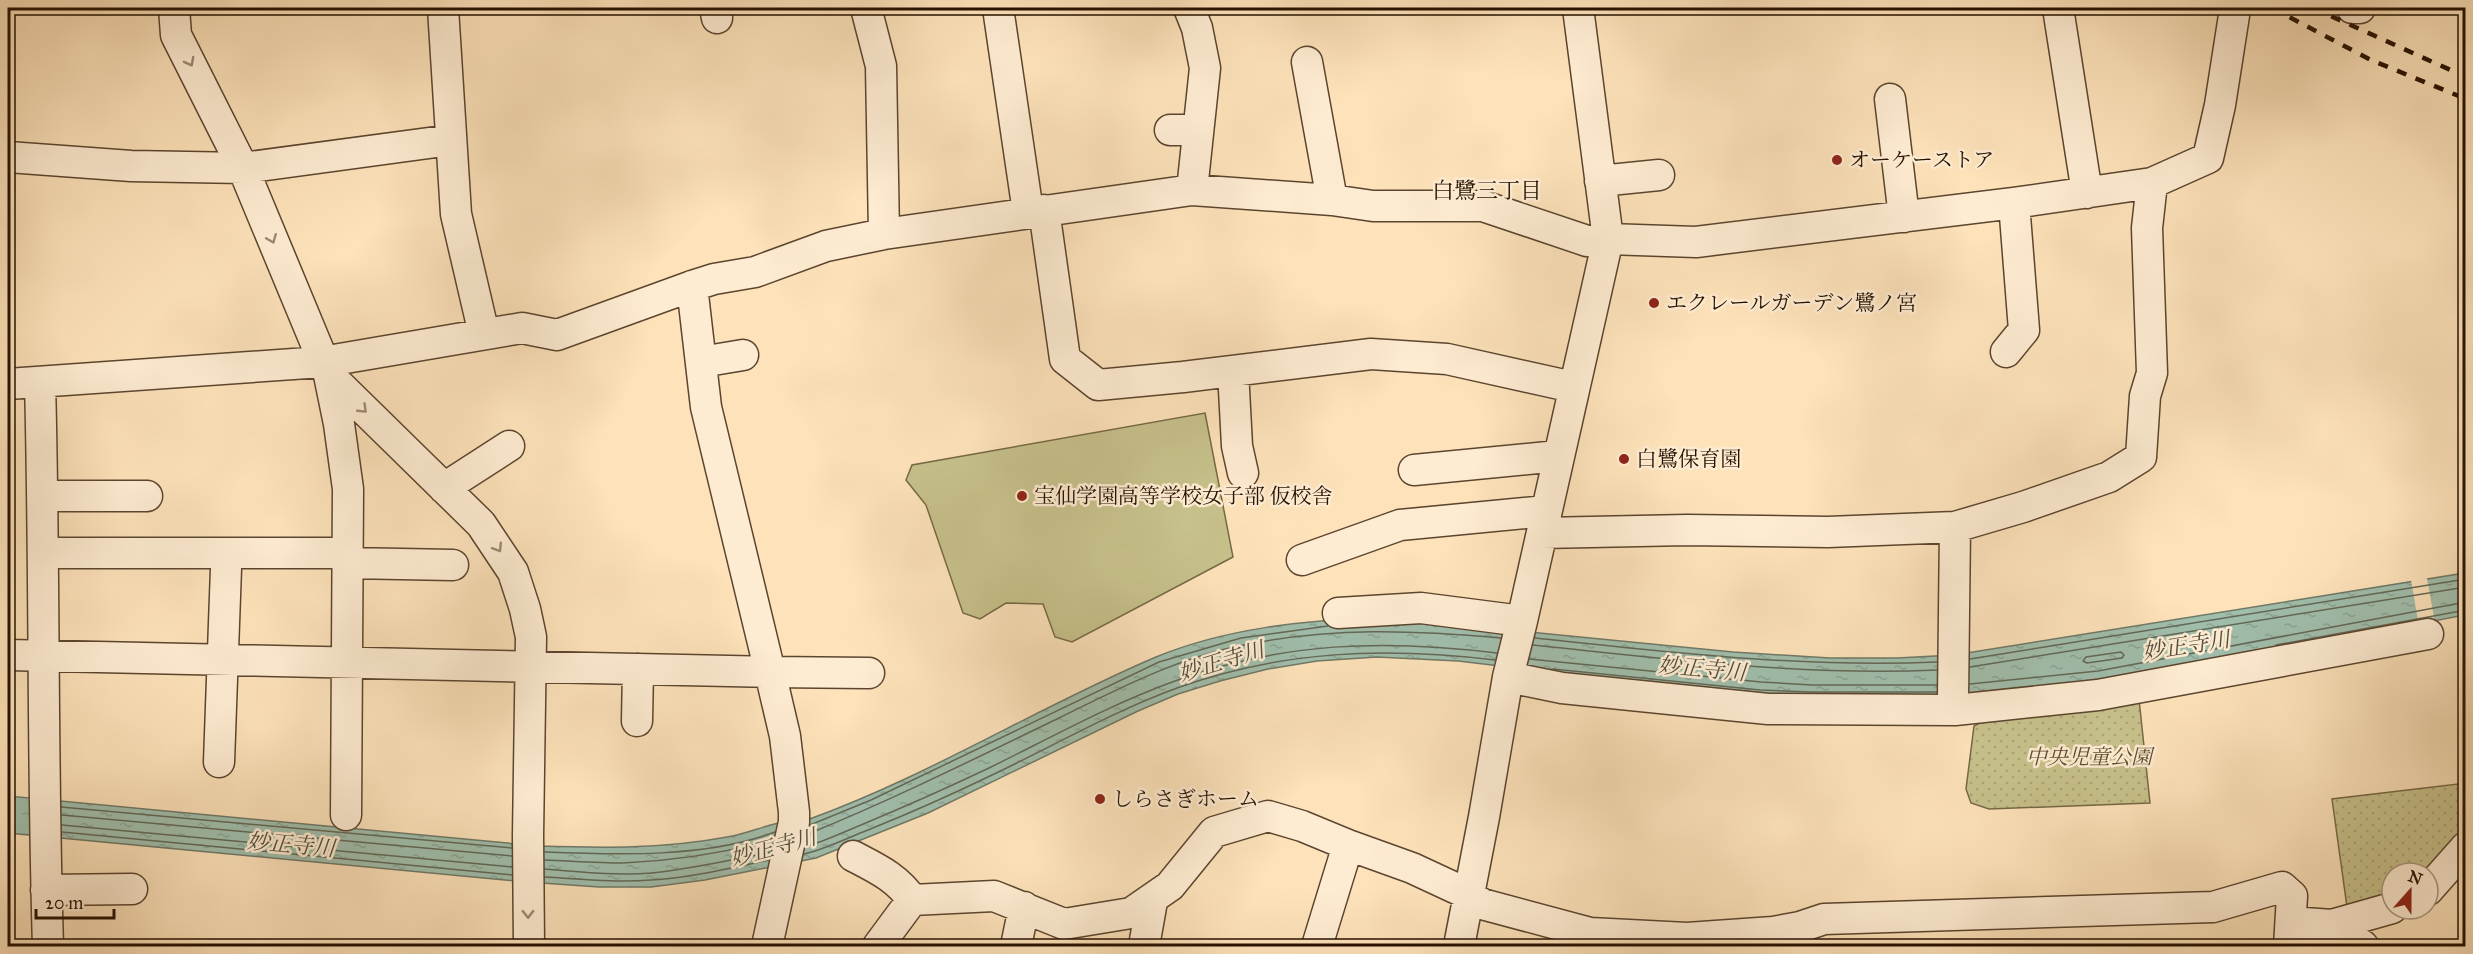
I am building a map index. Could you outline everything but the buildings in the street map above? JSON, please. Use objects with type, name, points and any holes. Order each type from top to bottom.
[{"type":"street","points":[[174,8],[176,36],[243,168],[325,368],[339,424],[348,489],[346,815]]},
{"type":"street","points":[[443,8],[456,214],[484,334]]},
{"type":"street","points":[[866,8],[881,66],[885,234]]},
{"type":"street","points":[[998,8],[1065,359],[1098,385],[1371,354],[1447,359],[1573,387]]},
{"type":"street","points":[[1189,8],[1197,28],[1205,68],[1184,130],[1192,190]]},
{"type":"street","points":[[1459,946],[1509,673],[1608,239],[1578,8]]},
{"type":"street","points":[[2058,8],[2087,193]]},
{"type":"street","points":[[2352,8],[2360,8]]},
{"type":"street","points":[[8,384],[325,368],[522,328],[557,335],[692,286],[714,279],[755,272],[826,246],[885,234],[1192,190],[1332,200],[1373,206],[1483,206],[1587,242],[1608,239],[1696,243],[2014,203],[2152,183],[2208,158],[2220,105],[2235,9]]},
{"type":"street","points":[[1307,62],[1332,200]]},
{"type":"street","points":[[1890,99],[1904,217]]},
{"type":"street","points":[[8,157],[131,166],[243,168],[451,140]]},
{"type":"street","points":[[1600,181],[1659,174]]},
{"type":"street","points":[[1302,560],[1400,525],[1544,522],[1687,530],[1828,532],[1955,527],[2023,507],[2109,477],[2141,457],[2145,396],[2152,373],[2147,228],[2152,183]]},
{"type":"street","points":[[2006,352],[2024,330],[2014,203]]},
{"type":"street","points":[[692,286],[709,422],[786,736],[794,798],[794,822],[767,946]]},
{"type":"street","points":[[701,362],[743,355]]},
{"type":"street","points":[[325,368],[481,524],[513,572],[531,637],[529,946]]},
{"type":"street","points":[[1233,371],[1238,446],[1243,473]]},
{"type":"street","points":[[40,382],[44,553],[42,656],[48,946]]},
{"type":"street","points":[[444,488],[509,446]]},
{"type":"street","points":[[1414,470],[1558,456]]},
{"type":"street","points":[[43,496],[147,496]]},
{"type":"street","points":[[1953,698],[1955,527]]},
{"type":"street","points":[[44,553],[348,558],[453,565]]},
{"type":"street","points":[[219,762],[226,568]]},
{"type":"street","points":[[1338,613],[1421,608],[1521,625]]},
{"type":"street","points":[[1509,673],[1562,688],[1767,709],[1955,710],[2098,695],[2428,634]]},
{"type":"street","points":[[8,655],[347,664],[869,673]]},
{"type":"street","points":[[637,721],[638,669]]},
{"type":"street","points":[[912,900],[994,896],[1064,924],[1131,913],[1152,901],[1170,886],[1214,832],[1268,816],[1302,826],[1412,868],[1468,894],[1482,904],[1625,940],[1773,932],[1800,927],[1824,919],[2213,907],[2282,887],[2292,896],[2290,934],[2380,911]]},
{"type":"street","points":[[1317,946],[1348,845]]},
{"type":"street","points":[[2440,876],[2466,847]]},
{"type":"street","points":[[853,856],[888,874],[906,890],[912,900]]},
{"type":"street","points":[[46,890],[132,889]]},
{"type":"street","points":[[878,946],[912,900]]},
{"type":"street","points":[[1144,946],[1152,901]]},
{"type":"street","points":[[1016,946],[1024,907]]},
{"type":"street","points":[[2332,925],[2363,946]]},
{"type":"green space","points":[[1205,413],[1233,557],[1072,642],[1055,637],[1043,604],[1006,603],[980,619],[963,613],[926,505],[906,480],[912,465]]},
{"type":"green space","name":"中央児童公園","points":[[2139,699],[2150,803],[1989,809],[1971,803],[1966,789],[1974,726],[1985,720]]},
{"type":"green space","points":[[2458,784],[2465,813],[2465,835],[2440,861],[2380,861],[2380,905],[2348,914],[2332,799]]},
{"type":"water","name":"妙正寺川","points":[[2465,573],[2465,615],[2153,675],[1985,696],[1760,696],[1458,661],[1377,657],[1317,661],[1268,669],[1178,694],[1138,711],[928,813],[816,858],[705,880],[651,887],[599,887],[527,882],[8,833],[8,796],[538,846],[609,847],[680,844],[734,836],[784,822],[807,820],[852,803],[939,763],[1156,657],[1210,639],[1265,628],[1378,617],[1733,652],[1830,658],[1897,658],[1954,655]]},
{"type":"pier","points":[[2427,578],[2435,623],[2419,626],[2411,580]]},
{"type":"railway","points":[[2272,8],[2371,60],[2466,99]]},
{"type":"railway","points":[[2313,8],[2466,77]]},
{"type":"place","name":"オーケーストア","points":[[1837,160]]},
{"type":"place","name":"エクレールガーデン鷺ノ宮","points":[[1654,303]]},
{"type":"place","name":"白鷺保育園","points":[[1624,459]]},
{"type":"place","name":"宝仙学園高等学校女子部 仮校舎","points":[[1022,496]]},
{"type":"place","name":"しらさぎホーム","points":[[1100,799]]},
{"type":"district","name":"白鷺三丁目","points":[[1487,190]]}]
